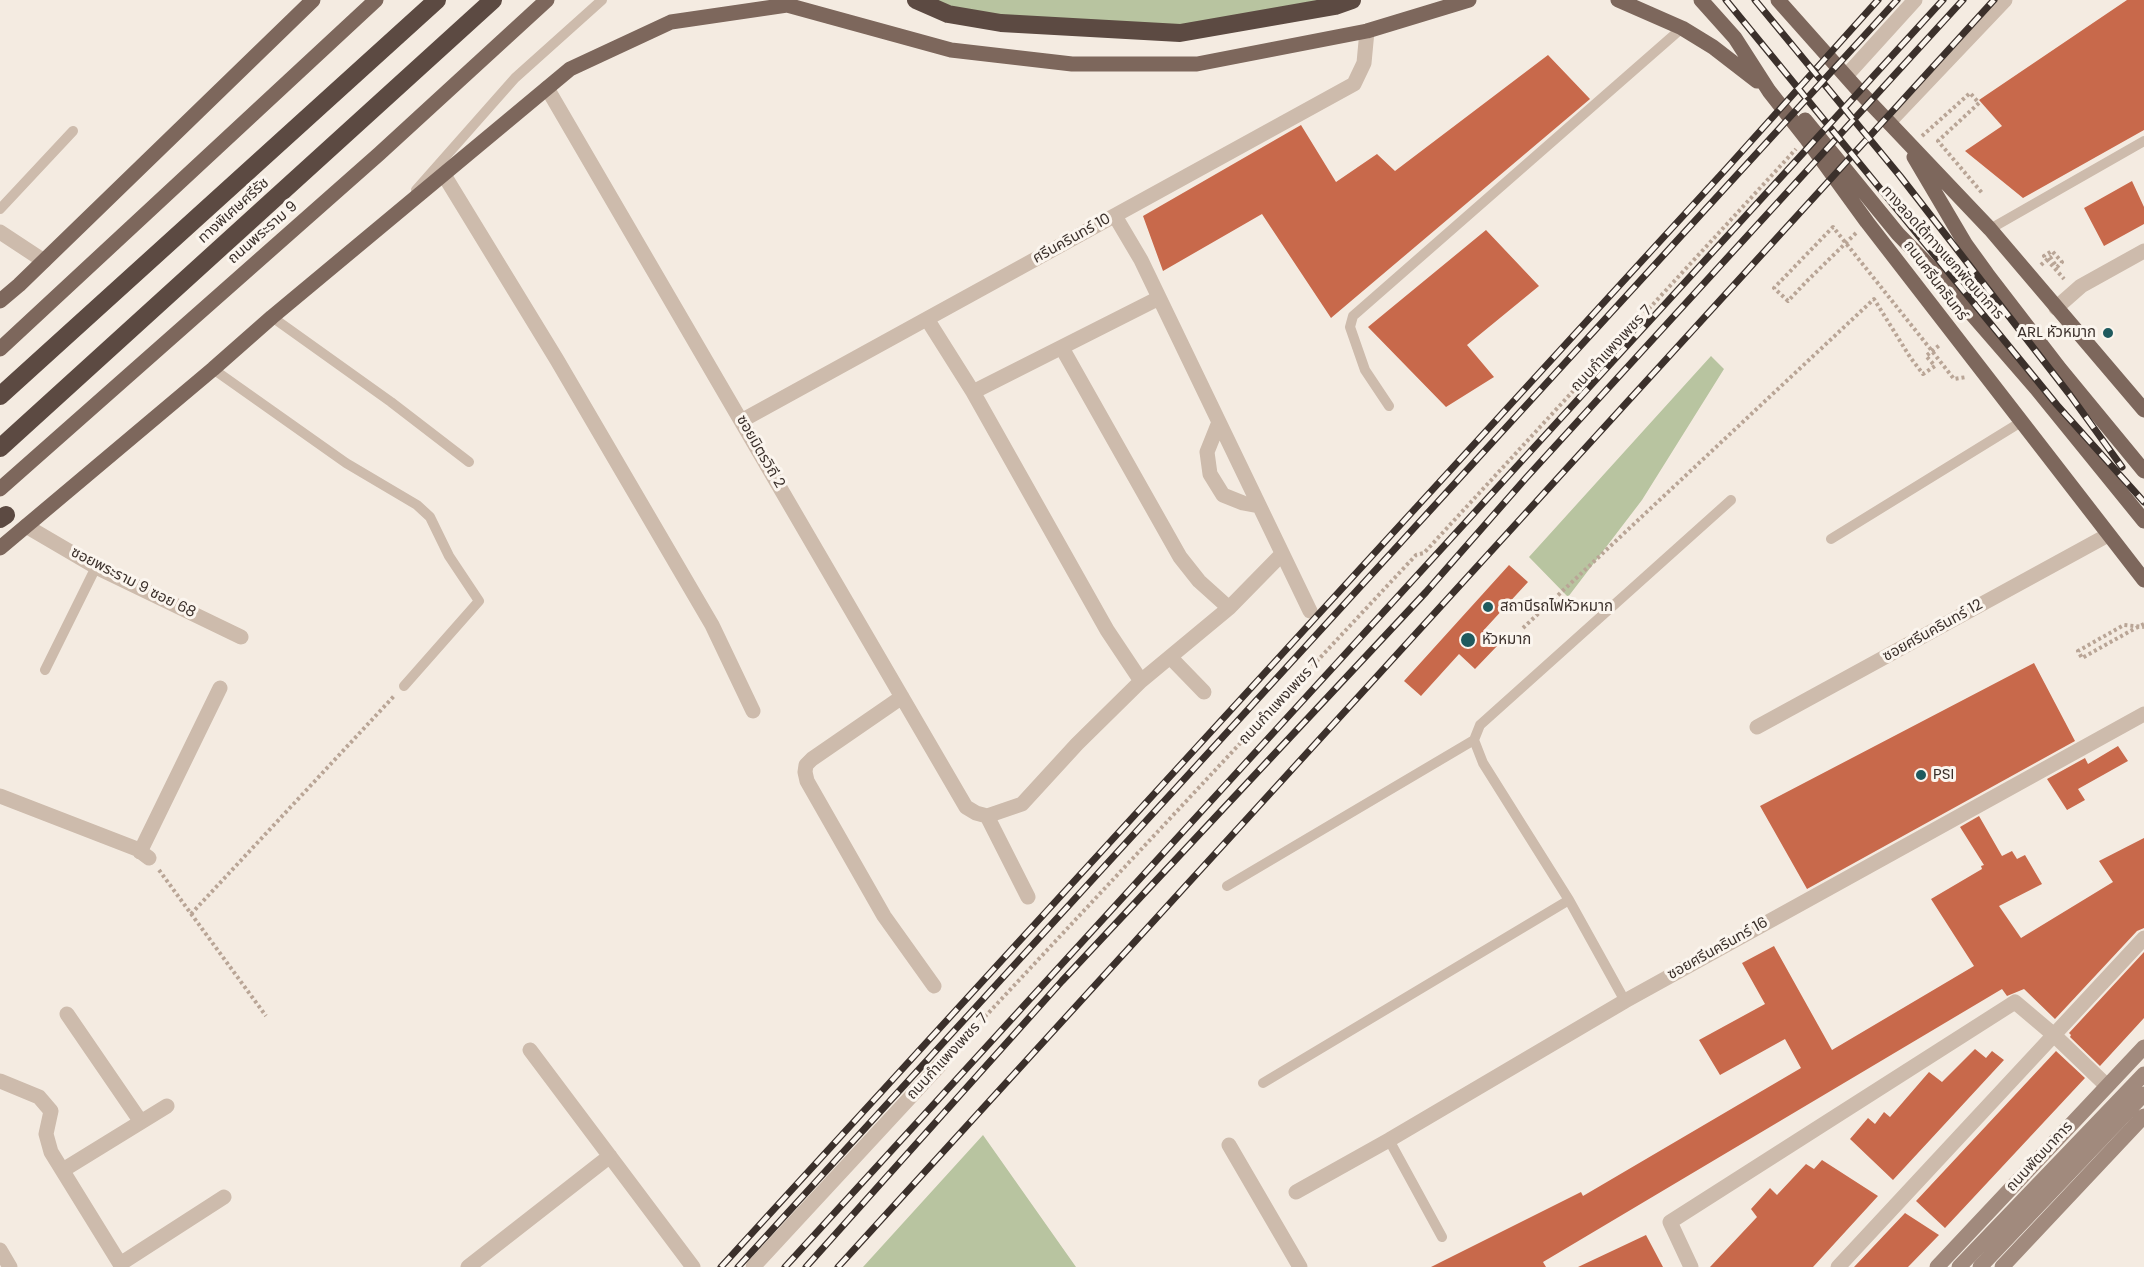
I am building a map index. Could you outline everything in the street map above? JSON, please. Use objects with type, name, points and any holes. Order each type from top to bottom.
[{"type":"highway","name":"ทางพิเศษศรีรัช","points":[[0,396],[437,0]]},
{"type":"highway","name":"ทางพิเศษศรีรัช","points":[[0,448],[493,0]]},
{"type":"highway","points":[[916,0],[948,14],[1001,23],[1180,33],[1335,6],[1352,0]]},
{"type":"main road","points":[[0,301],[314,0]]},
{"type":"main road","points":[[0,349],[376,0]]},
{"type":"main road","name":"ถนนพระราม 9","points":[[0,489],[379,154],[547,0]]},
{"type":"main road","points":[[0,548],[213,369],[272,316],[386,224],[570,69],[671,22],[787,5],[951,50],[1072,64],[1197,64],[1367,31],[1469,0]]},
{"type":"main road","points":[[1618,0],[1682,28],[1713,47],[1769,91]]},
{"type":"main road","name":"ถนนศรีนครินทร์","points":[[1701,0],[1735,38],[1769,91],[1867,222],[2144,580]]},
{"type":"main road","points":[[1778,0],[1990,229],[2142,405]]},
{"type":"main road","points":[[1788,0],[1817,44]]},
{"type":"main road","name":"ทางลอดใต้ทางแยกพัฒนาการ","points":[[1735,38],[1770,77],[1898,234],[1938,275],[2036,388],[2144,521]]},
{"type":"main road","name":"ทางลอดใต้ทางแยกพัฒนาการ","points":[[1907,140],[1935,195],[1966,245],[2060,369],[2144,471]]},
{"type":"main road","points":[[0,309],[19,285]]},
{"type":"main road","name":"ถนนพัฒนาการ","points":[[1937,1267],[2144,1047]]},
{"type":"main road","name":"ถนนพัฒนาการ","points":[[1980,1267],[2008,1227],[2144,1074]]},
{"type":"main road","name":"ถนนพัฒนาการ","points":[[1959,1267],[2008,1227],[2144,1094]]},
{"type":"main road","points":[[2002,1267],[2144,1116]]},
{"type":"street","points":[[1846,76],[1915,0]]},
{"type":"street","points":[[1889,122],[2005,0]]},
{"type":"street","name":"ศรีนครินทร์ 10","points":[[741,421],[1354,84],[1364,63],[1367,31]]},
{"type":"street","name":"ซอยมิตรวิถี 2","points":[[547,88],[966,807],[981,814],[1028,897]]},
{"type":"street","points":[[444,175],[557,360],[712,626],[753,711]]},
{"type":"street","points":[[1115,216],[1141,260],[1310,610]]},
{"type":"street","points":[[0,232],[44,261]]},
{"type":"street","points":[[2056,308],[2074,291],[2144,251]]},
{"type":"street","points":[[974,392],[1159,298]]},
{"type":"street","points":[[927,319],[974,392],[1107,630],[1141,681]]},
{"type":"street","points":[[1062,348],[1180,557],[1200,581],[1229,608]]},
{"type":"street","points":[[1219,422],[1207,452],[1210,474],[1223,495],[1243,503],[1259,506]]},
{"type":"street","name":"ซอยพระราม 9 ซอย 68","points":[[26,526],[96,567],[241,637]]},
{"type":"street","name":"ซอยศรีนครินทร์ 12","points":[[1757,727],[2108,535]]},
{"type":"street","points":[[981,814],[1022,804],[1077,744],[1141,681],[1229,608],[1282,554]]},
{"type":"street","points":[[1170,657],[1204,692]]},
{"type":"street","points":[[0,796],[145,855],[220,688]]},
{"type":"street","points":[[902,696],[812,759],[806,765],[805,772],[807,781],[884,916],[934,986]]},
{"type":"street","name":"ซอยศรีนครินทร์ 16","points":[[1296,1192],[1625,1001],[2144,714]]},
{"type":"street","points":[[1838,1267],[2144,938]]},
{"type":"street","points":[[1691,1267],[1670,1221],[2015,1002],[2054,1035],[2107,1086]]},
{"type":"street","points":[[67,1014],[141,1122]]},
{"type":"street","points":[[530,1050],[693,1267]]},
{"type":"street","name":"ถนนกำแพงเพชร 7","points":[[753,1267],[941,1064]]},
{"type":"street","points":[[0,1081],[39,1097],[51,1111],[45,1134],[51,1152],[121,1265],[224,1197]]},
{"type":"street","points":[[63,1170],[167,1106]]},
{"type":"street","points":[[1229,1145],[1300,1267]]},
{"type":"street","points":[[468,1267],[610,1156]]},
{"type":"street","points":[[0,1250],[10,1267]]},
{"type":"lane","points":[[386,224],[515,78],[602,0]]},
{"type":"lane","points":[[1389,406],[1365,370],[1350,327],[1353,316],[1682,28]]},
{"type":"lane","points":[[0,209],[73,131]]},
{"type":"lane","points":[[1990,229],[2144,141]]},
{"type":"lane","points":[[272,316],[469,462]]},
{"type":"lane","points":[[213,369],[346,463],[417,505],[437,529],[449,556],[479,601],[404,686]]},
{"type":"lane","points":[[1831,539],[2021,422]]},
{"type":"lane","points":[[1227,886],[1474,740],[1480,725],[1731,500]]},
{"type":"lane","points":[[45,670],[96,567]]},
{"type":"lane","points":[[1474,740],[1484,763],[1569,900],[1625,1001]]},
{"type":"lane","points":[[1263,1083],[1569,900]]},
{"type":"lane","points":[[1389,1140],[1442,1237]]},
{"type":"path","points":[[1907,140],[1953,109],[1970,93],[1979,103],[1938,141]]},
{"type":"path","name":"ถนนกำแพงเพชร 7","points":[[941,1064],[1416,555],[1424,553],[1806,138]]},
{"type":"path","points":[[1833,227],[1774,288],[1788,301],[1867,222]]},
{"type":"path","points":[[2047,257],[2074,291]]},
{"type":"path","points":[[1523,628],[1874,299],[1923,374],[1935,366],[1926,356]]},
{"type":"path","points":[[2124,625],[2144,626],[2082,658],[2078,651],[2124,625]]},
{"type":"path","points":[[191,914],[404,686]]},
{"type":"path","points":[[145,855],[266,1016]]},
{"type":"green space","points":[[916,0],[1352,0],[1180,33],[1001,23]]},
{"type":"green space","points":[[1711,356],[1724,369],[1642,500],[1568,597],[1529,557]]},
{"type":"green space","points":[[983,1135],[1076,1267],[863,1267]]},
{"type":"building","points":[[2127,0],[2144,0],[2144,130],[2023,198],[1965,151],[2002,126],[1979,100]]},
{"type":"building","points":[[1548,55],[1590,99],[1331,318],[1262,214],[1163,271],[1143,216],[1301,125],[1336,182],[1377,154],[1395,171]]},
{"type":"building","points":[[2132,181],[2144,207],[2144,224],[2104,246],[2084,208]]},
{"type":"building","points":[[1486,230],[1539,286],[1467,345],[1494,377],[1446,407],[1368,327]]},
{"type":"building","name":"สถานีรถไฟหัวหมาก","points":[[1509,565],[1528,582],[1483,631],[1498,645],[1475,669],[1459,654],[1421,696],[1404,681]]},
{"type":"building","name":"PSI","points":[[2034,663],[2075,741],[1807,889],[1760,806]]},
{"type":"building","points":[[2118,746],[2128,761],[2078,789],[2085,800],[2067,810],[2047,779],[2085,758],[2088,764]]},
{"type":"building","points":[[1979,816],[2002,856],[2012,851],[2017,859],[2025,855],[2042,884],[1999,906],[2021,938],[2113,882],[2099,861],[2144,838],[2144,928],[2137,931],[2055,1019],[2024,989],[2007,996],[2002,989],[1543,1262],[1546,1267],[1431,1267],[1581,1192],[1583,1196],[1801,1068],[1785,1039],[1720,1075],[1699,1040],[1765,1004],[1742,963],[1774,946],[1832,1050],[1974,966],[1931,899],[1982,869],[1981,866],[1984,865],[1960,827]]},
{"type":"building","points":[[2144,952],[2144,1018],[2100,1066],[2070,1037],[2069,1033]]},
{"type":"building","points":[[1975,1049],[1986,1058],[1992,1051],[2004,1060],[1893,1180],[1850,1139],[1868,1118],[1875,1124],[1884,1112],[1890,1117],[1929,1072],[1942,1082]]},
{"type":"building","points":[[2056,1051],[2085,1078],[1945,1228],[1916,1201]]},
{"type":"building","points":[[1822,1160],[1878,1196],[1813,1267],[1710,1267],[1757,1217],[1751,1209],[1770,1188],[1777,1195],[1806,1164],[1814,1169]]},
{"type":"building","points":[[1905,1213],[1939,1235],[1908,1267],[1854,1267]]},
{"type":"building","points":[[1646,1235],[1663,1267],[1578,1267]]},
{"type":"railway","points":[[1726,0],[2057,405],[2144,502]]},
{"type":"railway","points":[[1755,0],[1900,176],[2070,395],[2122,467]]},
{"type":"railway","points":[[721,1267],[1878,0]]},
{"type":"railway","points":[[738,1267],[1897,0]]},
{"type":"railway","points":[[785,1267],[1943,0]]},
{"type":"railway","points":[[806,1267],[1062,981],[1426,592],[1526,478],[1963,0]]},
{"type":"railway","points":[[838,1267],[1994,0]]},
{"type":"place","name":"ARL หัวหมาก","points":[[2108,333]]},
{"type":"place","name":"สถานีรถไฟหัวหมาก","points":[[1488,607]]},
{"type":"place","name":"หัวหมาก","points":[[1468,640]]},
{"type":"place","name":"PSI","points":[[1921,775]]}]
